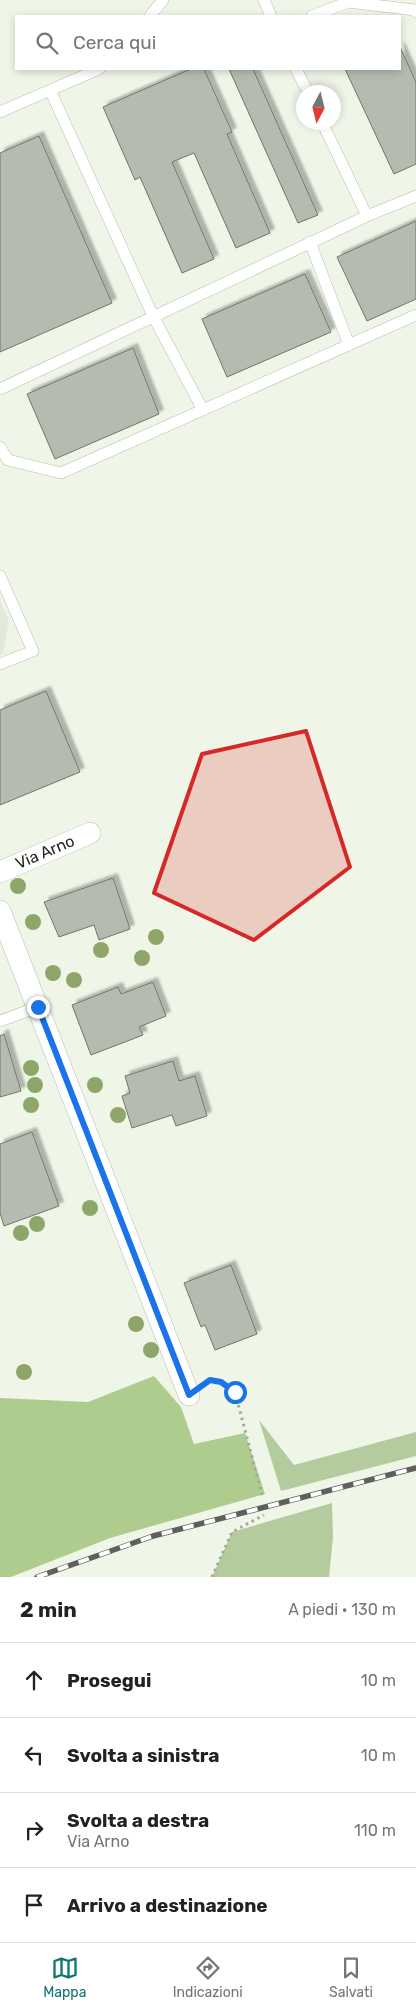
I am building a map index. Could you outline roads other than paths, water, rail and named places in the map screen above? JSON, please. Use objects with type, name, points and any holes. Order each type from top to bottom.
[{"type":"street","name":"Via Arno","points":[[0,872],[90,832]]},
{"type":"street","points":[[0,911],[189,1395]]},
{"type":"lane","points":[[151,15],[163,0]]},
{"type":"lane","points":[[264,0],[271,15]]},
{"type":"lane","points":[[315,15],[348,2],[415,10],[416,12]]},
{"type":"lane","points":[[0,112],[97,70]]},
{"type":"lane","points":[[297,70],[304,85]]},
{"type":"lane","points":[[50,90],[154,316],[203,410]]},
{"type":"lane","points":[[326,130],[367,216]]},
{"type":"lane","points":[[0,388],[310,242],[416,196]]},
{"type":"lane","points":[[310,242],[348,345]]},
{"type":"lane","points":[[0,447],[8,460],[61,472],[416,315]]},
{"type":"lane","points":[[0,576],[33,651],[0,664]]},
{"type":"lane","points":[[0,1021],[38,1007]]},
{"type":"railway","points":[[37,1577],[153,1536],[416,1468]]}]
